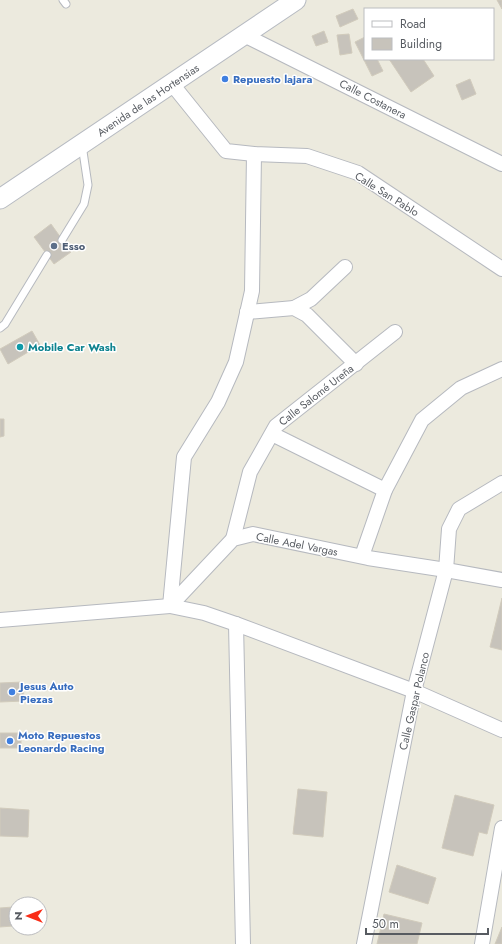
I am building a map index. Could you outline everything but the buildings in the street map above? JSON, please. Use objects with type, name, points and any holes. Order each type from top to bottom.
[{"type":"main road","name":"Avenida de las Hortensias","points":[[0,199],[296,0]]},
{"type":"main road","points":[[0,211],[19,186]]},
{"type":"street","name":"Calle Costanera","points":[[244,35],[502,164]]},
{"type":"street","name":"Calle San Pablo","points":[[172,84],[226,151],[254,154],[307,156],[358,173],[502,269]]},
{"type":"street","points":[[170,606],[184,457],[218,402],[236,362],[252,291],[254,154]]},
{"type":"street","points":[[247,312],[294,308],[311,299],[345,267]]},
{"type":"street","points":[[294,308],[307,314],[356,364]]},
{"type":"street","name":"Calle Salomé Ureña","points":[[233,539],[250,472],[276,426],[396,332]]},
{"type":"street","points":[[362,556],[385,490],[422,420],[461,388],[502,370]]},
{"type":"street","points":[[272,434],[385,490]]},
{"type":"street","name":"Calle Gaspar Polanco","points":[[364,944],[414,691],[446,570],[449,529],[460,509],[502,483]]},
{"type":"street","name":"Calle Adel Vargas","points":[[233,539],[253,534],[362,556],[502,580]]},
{"type":"street","points":[[170,606],[233,539]]},
{"type":"street","points":[[0,620],[170,606],[204,613],[414,691],[502,730]]},
{"type":"street","points":[[236,624],[243,944]]},
{"type":"street","points":[[482,944],[502,828]]},
{"type":"lane","points":[[62,240],[84,204],[88,184],[82,144]]},
{"type":"lane","points":[[0,328],[5,324],[47,256]]},
{"type":"place","name":"Repuesto lajara","points":[[225,79]]},
{"type":"place","name":"Esso","points":[[54,246]]},
{"type":"place","name":"Mobile Car Wash","points":[[20,347]]},
{"type":"place","name":"Jesus Auto Piezas","points":[[12,692]]},
{"type":"place","name":"Moto Repuestos Leonardo Racing","points":[[10,741]]}]
